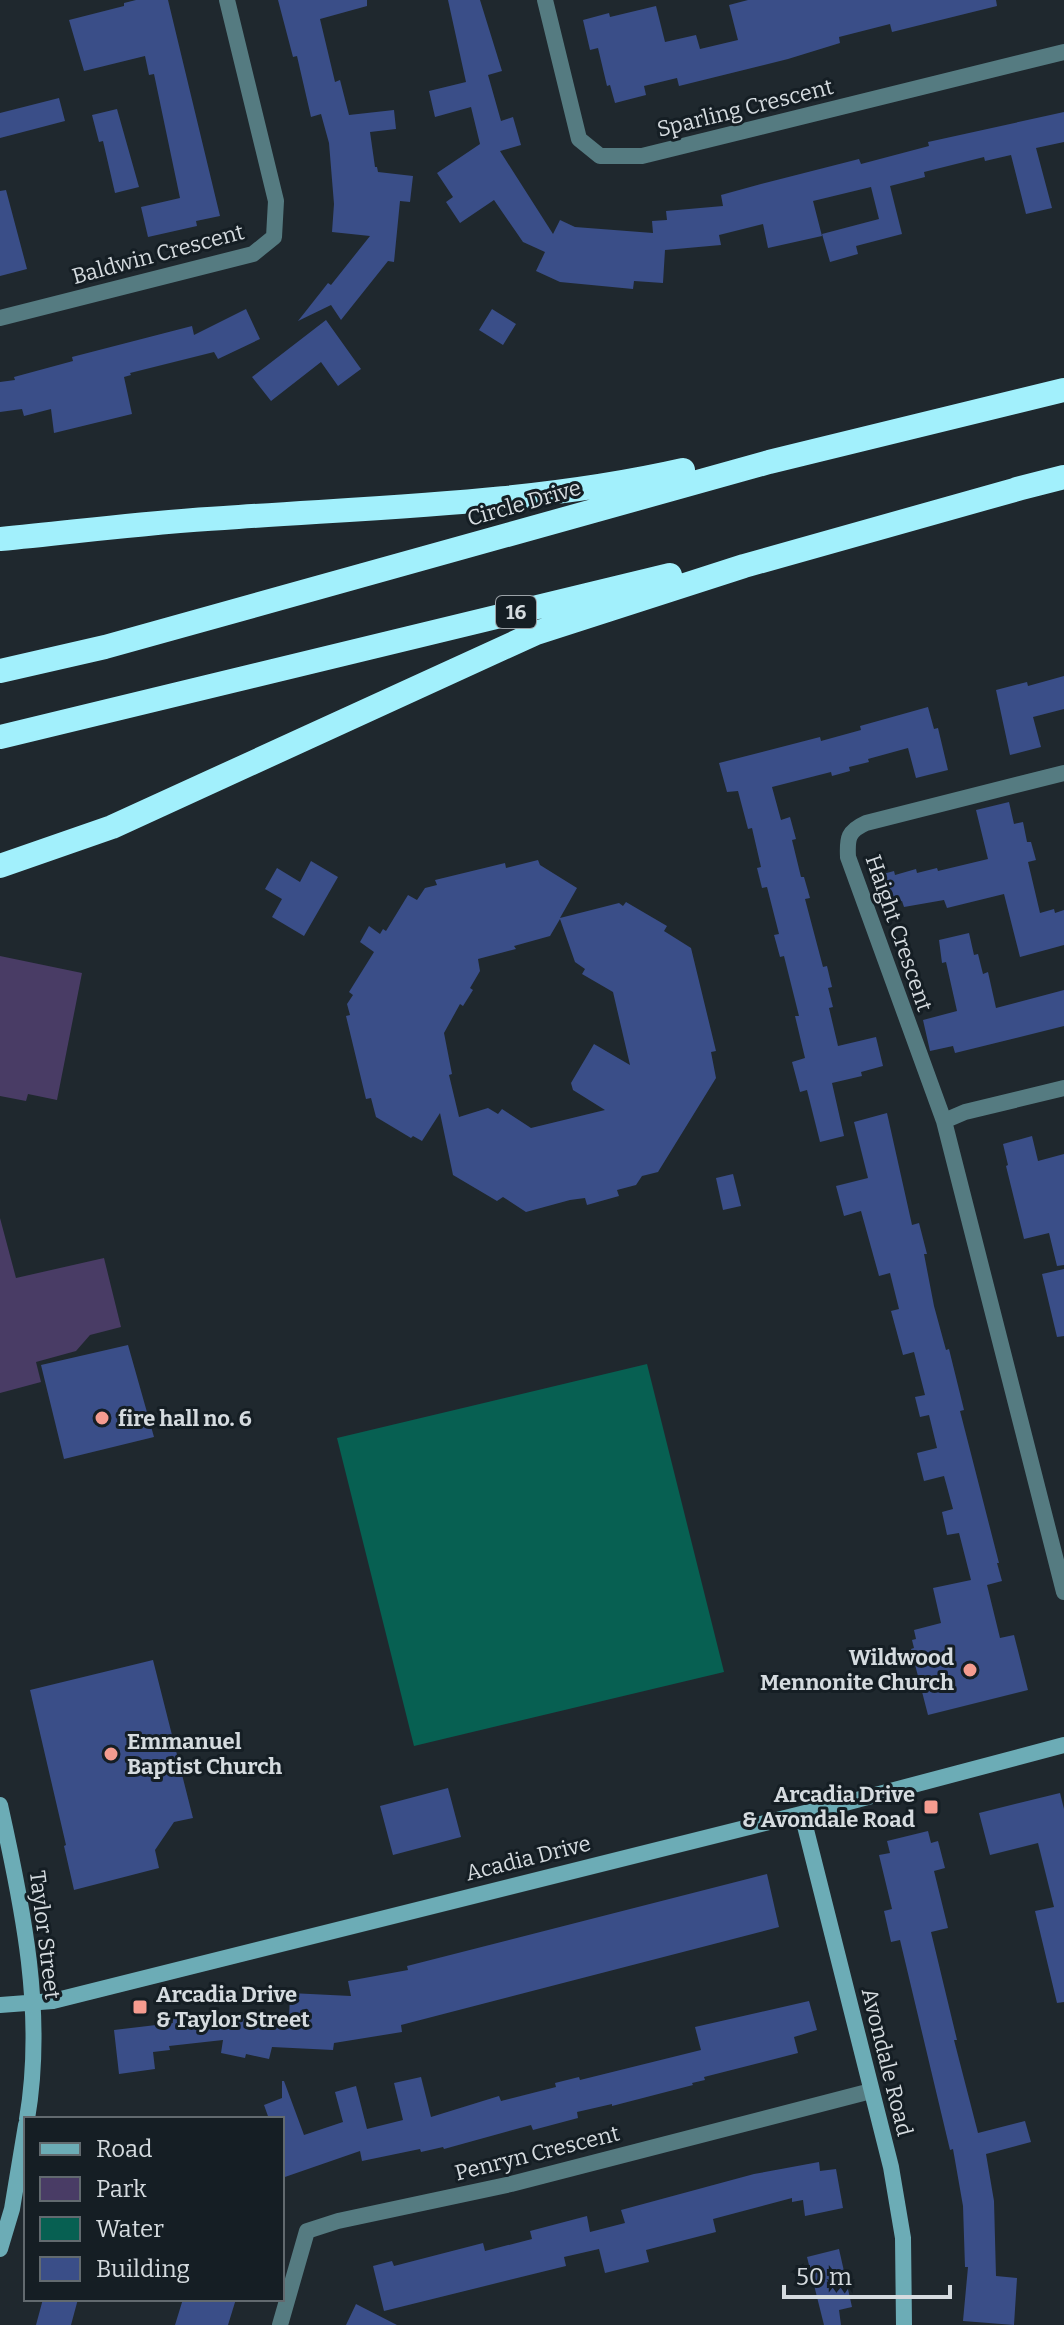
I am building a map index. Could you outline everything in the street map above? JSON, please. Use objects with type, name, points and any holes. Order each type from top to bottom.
[{"type":"highway","name":"Circle Drive","points":[[0,671],[105,647],[769,462],[1064,390]]},
{"type":"highway","points":[[0,539],[220,518],[558,492],[621,484],[719,462],[769,462]]},
{"type":"highway","name":"16","points":[[0,737],[1064,477]]},
{"type":"highway","points":[[0,866],[112,827],[536,633],[744,566],[1032,485]]},
{"type":"street","name":"Baldwin Crescent","points":[[0,318],[253,254],[274,237],[276,201],[227,0]]},
{"type":"street","name":"Sparling Crescent","points":[[545,0],[579,139],[600,156],[642,156],[1064,52]]},
{"type":"street","name":"Haight Crescent","points":[[1064,773],[866,823],[852,829],[847,839],[848,857],[944,1121],[1064,1592]]},
{"type":"street","points":[[944,1121],[965,1112],[1064,1088]]},
{"type":"street","name":"Acadia Drive","points":[[0,2005],[53,2001],[802,1814],[1064,1745]]},
{"type":"street","name":"Taylor Street","points":[[0,1805],[23,1916],[33,2002],[27,2117]]},
{"type":"street","name":"Avondale Road","points":[[802,1814],[891,2167],[903,2238],[904,2325]]},
{"type":"street","name":"Penryn Crescent","points":[[280,2325],[307,2231],[338,2221],[511,2184],[871,2091]]},
{"type":"street","points":[[0,2249],[12,2209],[24,2137]]},
{"type":"green space","points":[[0,956],[82,973],[57,1100],[28,1094],[26,1101],[0,1096]]},
{"type":"green space","points":[[0,1218],[16,1278],[104,1258],[121,1327],[90,1335],[76,1351],[36,1362],[41,1382],[0,1393]]},
{"type":"water","points":[[647,1364],[724,1672],[414,1746],[337,1438]]},
{"type":"building","points":[[136,0],[168,0],[220,216],[196,221],[197,226],[148,237],[141,207],[180,198],[154,74],[149,75],[145,56],[84,71],[69,20]]},
{"type":"building","points":[[278,0],[367,0],[367,6],[320,19],[335,82],[340,80],[349,115],[394,110],[396,129],[370,132],[375,167],[378,172],[413,176],[410,202],[400,201],[394,262],[388,261],[341,320],[331,305],[298,321],[370,236],[332,232],[334,204],[329,143],[321,114],[311,117],[297,56],[293,57]]},
{"type":"building","points":[[448,0],[480,0],[502,71],[488,75],[501,121],[513,117],[521,145],[500,151],[553,234],[560,220],[575,227],[653,233],[652,221],[667,220],[666,211],[723,206],[721,195],[859,159],[861,164],[929,146],[928,142],[1064,112],[1064,142],[1036,148],[1052,208],[1026,214],[1011,155],[985,161],[984,157],[924,172],[925,177],[890,186],[902,234],[856,246],[858,254],[830,262],[822,234],[879,219],[871,187],[813,201],[822,236],[768,248],[763,224],[719,235],[721,245],[665,250],[663,283],[634,281],[633,289],[560,282],[536,271],[545,252],[523,242],[494,200],[460,223],[446,202],[453,197],[437,173],[480,144],[471,107],[435,117],[429,91],[466,82]]},
{"type":"building","points":[[748,0],[996,0],[997,6],[892,32],[890,24],[839,37],[840,43],[788,59],[679,86],[677,78],[644,86],[646,95],[615,103],[610,85],[607,86],[598,48],[590,50],[583,20],[656,6],[665,42],[696,35],[700,49],[738,40],[729,5]]},
{"type":"building","points":[[59,98],[65,121],[0,138],[0,113]]},
{"type":"building","points":[[117,109],[139,187],[115,193],[103,141],[99,142],[92,115]]},
{"type":"building","points":[[6,190],[27,269],[0,276],[0,191]]},
{"type":"building","points":[[246,309],[260,339],[218,359],[214,352],[124,377],[132,414],[54,433],[51,409],[24,416],[22,409],[0,412],[0,382],[73,361],[72,357],[192,326],[194,335]]},
{"type":"building","points":[[492,309],[516,324],[503,345],[479,330]]},
{"type":"building","points":[[326,320],[361,369],[338,386],[321,362],[271,401],[252,377]]},
{"type":"building","points":[[1064,676],[1064,709],[1033,717],[1041,747],[1010,755],[996,690],[1027,682],[1028,686]]},
{"type":"building","points":[[928,707],[934,729],[938,728],[948,770],[916,778],[908,748],[868,759],[869,762],[849,767],[850,771],[832,776],[831,772],[772,787],[781,820],[790,817],[796,839],[792,840],[810,898],[805,899],[823,967],[827,966],[832,987],[828,988],[833,1007],[829,1008],[838,1046],[876,1037],[883,1066],[861,1072],[862,1076],[832,1083],[844,1136],[820,1142],[807,1090],[800,1092],[792,1062],[805,1058],[795,1016],[799,1016],[784,956],[780,957],[774,935],[779,934],[767,887],[762,888],[757,868],[761,867],[752,828],[748,829],[738,791],[727,792],[719,763],[820,737],[821,741],[861,730],[860,726]]},
{"type":"building","points":[[1009,802],[1014,824],[1023,822],[1027,842],[1031,842],[1036,860],[1028,862],[1040,913],[1064,910],[1064,945],[1020,957],[1004,894],[947,908],[944,900],[904,907],[902,901],[880,907],[872,877],[916,869],[917,873],[937,868],[938,871],[988,859],[976,810]]},
{"type":"building","points":[[538,860],[540,865],[577,888],[560,918],[619,903],[623,906],[626,902],[667,926],[664,931],[691,948],[716,1051],[711,1052],[716,1078],[658,1172],[642,1176],[636,1185],[617,1190],[619,1196],[587,1205],[585,1198],[570,1200],[526,1212],[503,1197],[497,1201],[453,1175],[440,1113],[422,1141],[413,1136],[411,1138],[376,1117],[371,1098],[366,1099],[346,1016],[350,1015],[347,1004],[353,995],[349,992],[374,952],[360,942],[369,926],[380,934],[383,929],[386,931],[408,895],[417,900],[425,888],[437,885],[435,880],[505,863],[506,868]],"holes":[[[560,919],[575,962],[585,969],[582,974],[613,992],[630,1065],[594,1044],[571,1083],[573,1090],[605,1110],[531,1128],[502,1109],[498,1114],[488,1108],[459,1117],[449,1075],[452,1074],[444,1033],[460,1004],[463,1006],[473,990],[470,988],[480,971],[478,959],[550,936]]]},
{"type":"building","points":[[311,861],[338,877],[304,936],[272,917],[282,899],[265,889],[277,868],[300,882]]},
{"type":"building","points":[[969,933],[983,974],[988,972],[996,1008],[1064,990],[1064,1026],[955,1053],[953,1046],[930,1051],[923,1020],[957,1011],[946,962],[942,963],[939,940]]},
{"type":"building","points":[[887,1113],[912,1225],[919,1223],[927,1254],[924,1254],[934,1306],[946,1350],[949,1349],[964,1410],[960,1411],[999,1563],[1002,1581],[987,1585],[1000,1638],[1014,1635],[1028,1690],[928,1715],[911,1649],[914,1648],[912,1640],[916,1639],[914,1630],[941,1623],[933,1588],[971,1580],[959,1533],[947,1535],[942,1512],[953,1509],[944,1476],[924,1481],[917,1453],[937,1448],[929,1415],[920,1417],[915,1397],[925,1395],[914,1352],[903,1355],[891,1311],[899,1309],[890,1273],[879,1276],[861,1211],[844,1216],[836,1186],[868,1178],[854,1122]]},
{"type":"building","points":[[1032,1136],[1038,1161],[1064,1154],[1064,1265],[1057,1266],[1049,1233],[1024,1239],[1003,1144]]},
{"type":"building","points":[[733,1174],[741,1206],[723,1210],[716,1178]]},
{"type":"building","points":[[1064,1269],[1064,1336],[1057,1337],[1042,1274]]},
{"type":"building","name":"fire hall no. 6","points":[[128,1345],[154,1437],[64,1459],[41,1365]]},
{"type":"building","name":"Emmanuel Baptist Church","points":[[153,1660],[193,1818],[174,1822],[155,1850],[159,1868],[74,1890],[30,1690]]},
{"type":"building","points":[[448,1788],[461,1837],[393,1855],[380,1806]]},
{"type":"building","points":[[1060,1793],[1064,1809],[1064,2002],[1057,2003],[1035,1911],[1054,1907],[1038,1843],[990,1855],[979,1813]]},
{"type":"building","points":[[928,1831],[931,1843],[938,1841],[945,1868],[934,1871],[948,1928],[931,1932],[978,2133],[1025,2121],[1031,2142],[986,2154],[994,2201],[996,2276],[1017,2278],[1014,2325],[963,2321],[968,2267],[965,2267],[963,2206],[953,2149],[950,2150],[900,1940],[891,1942],[884,1911],[892,1909],[879,1855],[890,1853],[887,1841]]},
{"type":"building","points":[[767,1874],[779,1927],[401,2025],[402,2032],[334,2043],[333,2050],[272,2047],[269,2059],[221,2053],[223,2040],[169,2046],[170,2050],[153,2052],[155,2069],[119,2074],[114,2030],[173,2023],[172,2016],[200,2013],[201,2020],[230,2026],[233,2012],[253,2016],[254,2012],[289,2020],[290,1993],[351,1996],[348,1981],[408,1970],[407,1966]]},
{"type":"building","points":[[809,2001],[817,2030],[794,2037],[798,2053],[704,2077],[705,2080],[693,2085],[577,2112],[578,2118],[533,2130],[531,2125],[444,2149],[421,2152],[420,2149],[362,2161],[360,2151],[284,2177],[284,2117],[268,2117],[264,2105],[282,2098],[284,2081],[304,2135],[343,2122],[335,2092],[356,2086],[367,2129],[403,2120],[394,2083],[421,2077],[431,2117],[499,2096],[501,2101],[556,2087],[555,2083],[579,2077],[580,2080],[701,2050],[695,2027]]},
{"type":"building","points":[[819,2162],[820,2171],[836,2169],[843,2208],[805,2216],[803,2200],[792,2202],[792,2198],[713,2219],[716,2232],[646,2250],[649,2262],[605,2273],[599,2249],[564,2257],[566,2266],[384,2311],[373,2266],[392,2261],[394,2266],[483,2243],[485,2251],[532,2239],[530,2231],[587,2216],[590,2232],[625,2223],[621,2210],[754,2174]]},
{"type":"building","points":[[839,2249],[852,2307],[839,2310],[841,2325],[824,2325],[807,2257]]},
{"type":"building","points":[[42,2301],[77,2301],[71,2325],[36,2325]]},
{"type":"building","points":[[182,2301],[235,2301],[228,2325],[175,2325]]},
{"type":"building","points":[[356,2304],[397,2325],[346,2325]]},
{"type":"place","name":"fire hall no. 6","points":[[102,1418]]},
{"type":"place","name":"Wildwood Mennonite Church","points":[[970,1670]]},
{"type":"place","name":"Emmanuel Baptist Church","points":[[111,1754]]},
{"type":"place","name":"Arcadia Drive & Avondale Road","points":[[931,1807]]},
{"type":"place","name":"Arcadia Drive & Taylor Street","points":[[140,2007]]}]
